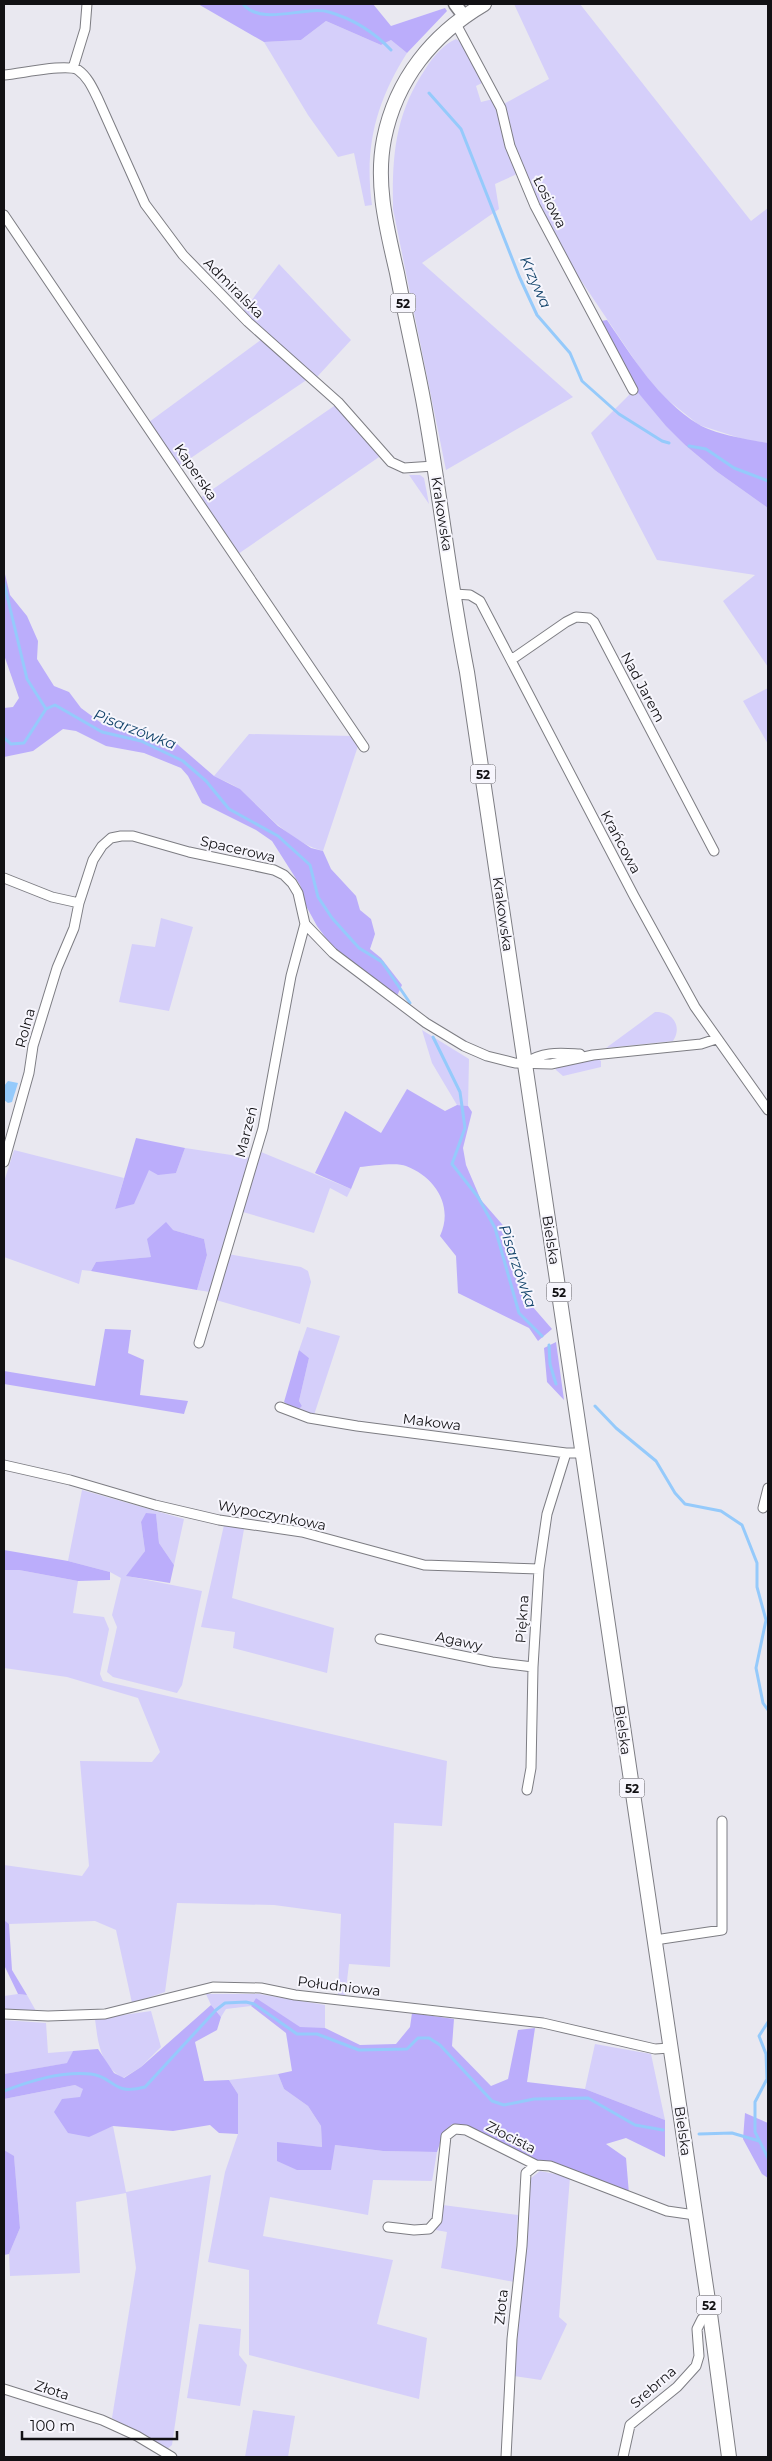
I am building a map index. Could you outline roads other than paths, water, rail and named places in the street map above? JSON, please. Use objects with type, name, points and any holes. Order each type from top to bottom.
[{"type":"main road","name":"Krakowska","points":[[484,4],[460,19],[422,56],[403,84],[389,117],[381,158],[382,205],[423,400],[469,680],[525,1062]]},
{"type":"main road","name":"Bielska","points":[[525,1062],[710,2314],[729,2457]]},
{"type":"street","points":[[4,75],[73,68],[85,30],[87,4]]},
{"type":"street","points":[[455,4],[460,19]]},
{"type":"street","name":"Łosiowa","points":[[460,19],[501,108],[510,146],[535,206],[633,390]]},
{"type":"street","name":"Admiralska","points":[[73,68],[79,71],[91,85],[145,204],[183,255],[242,316],[338,402],[391,462],[404,468],[434,466]]},
{"type":"street","name":"Kaperska","points":[[4,215],[364,747]]},
{"type":"street","name":"Krańcowa","points":[[454,594],[470,595],[480,601],[695,1008],[768,1110]]},
{"type":"street","name":"Nad Jarem","points":[[511,660],[576,617],[589,618],[594,622],[714,851]]},
{"type":"street","name":"Spacerowa","points":[[79,903],[93,860],[102,846],[116,837],[133,836],[189,852],[274,870],[284,875],[298,893],[305,924]]},
{"type":"street","points":[[4,878],[52,897],[79,903]]},
{"type":"street","name":"Rolna","points":[[4,1162],[29,1073],[33,1046],[56,968],[74,928],[79,903]]},
{"type":"street","points":[[305,924],[333,953],[426,1023],[464,1046],[505,1062],[551,1064],[593,1055],[701,1044],[716,1039]]},
{"type":"street","name":"Marzeń","points":[[199,1342],[263,1128],[291,976],[305,924]]},
{"type":"street","name":"Makowa","points":[[280,1407],[309,1418],[357,1426],[566,1453],[582,1453]]},
{"type":"street","name":"Piękna","points":[[527,1790],[531,1768],[533,1667],[539,1569],[547,1514],[566,1453]]},
{"type":"street","name":"Wypoczynkowa","points":[[4,1465],[70,1480],[155,1505],[219,1520],[302,1532],[390,1558],[424,1565],[539,1569]]},
{"type":"street","points":[[763,1508],[768,1488]]},
{"type":"street","name":"Agawy","points":[[380,1639],[492,1662],[533,1667]]},
{"type":"street","points":[[655,1940],[722,1930],[722,1821]]},
{"type":"street","name":"Południowa","points":[[4,2014],[48,2016],[105,2014],[213,1987],[261,1988],[295,1995],[543,2023],[654,2049],[670,2048]]},
{"type":"street","name":"Złocista","points":[[388,2227],[414,2230],[428,2229],[437,2220],[446,2136],[455,2128],[466,2130],[536,2164],[550,2166],[667,2211],[695,2215]]},
{"type":"street","name":"Złota","points":[[506,2457],[512,2339],[522,2246],[526,2173],[536,2164]]},
{"type":"street","name":"Srebrna","points":[[624,2457],[630,2425],[677,2387],[696,2366],[699,2356],[697,2329],[702,2319],[710,2314]]},
{"type":"street","name":"Złota","points":[[4,2389],[102,2420],[137,2436],[172,2457]]},
{"type":"water","points":[[8,1081],[18,1083],[12,1102],[8,1103],[4,1100],[4,1086]]},
{"type":"waterway","name":"Krzywa","points":[[243,4],[251,11],[261,14],[272,15],[308,11],[329,12],[363,27],[378,37],[391,50]]},
{"type":"waterway","name":"Krzywa","points":[[429,93],[461,129],[519,276],[537,315],[570,353],[582,381],[619,414],[662,441],[669,443]]},
{"type":"waterway","name":"Krzywa","points":[[689,446],[706,449],[734,468],[768,481]]},
{"type":"waterway","points":[[4,583],[27,679],[46,709]]},
{"type":"waterway","name":"Pisarzówka","points":[[4,738],[11,744],[24,743],[46,709],[55,705],[102,732],[141,741],[183,761],[206,781],[229,809],[278,836],[310,865],[318,897],[332,918],[359,948],[382,962],[410,1003]]},
{"type":"waterway","name":"Pisarzówka","points":[[433,1037],[460,1092],[465,1128],[452,1164],[478,1197],[495,1228],[519,1313],[542,1336]]},
{"type":"waterway","name":"Pisarzówka","points":[[549,1345],[550,1364],[556,1384]]},
{"type":"waterway","name":"Pisarzówka","points":[[595,1406],[616,1428],[656,1461],[675,1493],[685,1504],[721,1511],[742,1525],[757,1563],[757,1587],[766,1620],[756,1668],[763,1703],[768,1710]]},
{"type":"waterway","points":[[4,2091],[57,2075],[80,2073],[99,2076],[120,2088],[134,2089],[145,2087],[216,2010],[225,2003],[246,2002],[254,2004],[297,2034],[317,2034],[359,2050],[407,2049],[418,2038],[429,2038],[440,2045],[492,2101],[504,2105],[534,2099],[588,2098],[635,2125],[663,2130]]},
{"type":"waterway","name":"Pisarzówka","points":[[768,2022],[759,2036],[766,2054],[767,2079],[755,2102],[755,2132],[768,2158]]},
{"type":"waterway","points":[[699,2134],[732,2133],[759,2141]]}]
